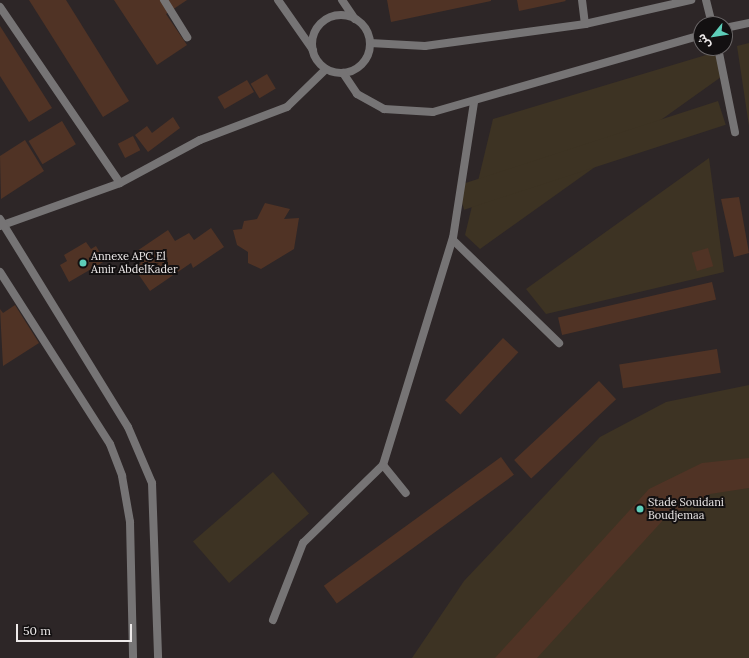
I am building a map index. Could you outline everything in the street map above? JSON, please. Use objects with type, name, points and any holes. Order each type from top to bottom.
[{"type":"street","points":[[164,0],[187,37]]},
{"type":"street","points":[[278,0],[326,69],[343,73],[352,71],[365,60],[370,43],[363,25],[355,19],[342,0]]},
{"type":"street","points":[[582,0],[585,24]]},
{"type":"street","points":[[370,43],[425,46],[585,24],[691,0]]},
{"type":"street","points":[[706,0],[710,16]]},
{"type":"street","points":[[0,7],[120,183]]},
{"type":"street","points":[[313,51],[313,38],[322,23],[338,16],[355,19]]},
{"type":"street","points":[[733,26],[749,23]]},
{"type":"street","points":[[343,73],[357,94],[384,109],[433,112],[474,102],[693,37]]},
{"type":"street","points":[[720,56],[735,132]]},
{"type":"street","points":[[158,658],[152,483],[128,427],[1,223],[120,183],[200,140],[287,107],[326,69]]},
{"type":"street","points":[[274,620],[303,543],[384,465],[453,240],[474,102]]},
{"type":"street","points":[[453,240],[559,343]]},
{"type":"street","points":[[0,272],[110,444],[122,476],[130,522],[133,658]]},
{"type":"street","points":[[384,465],[406,493]]},
{"type":"shaded area","points":[[749,43],[749,126],[737,46]]},
{"type":"shaded area","points":[[703,56],[717,56],[721,77],[480,249],[465,235],[493,119]]},
{"type":"shaded area","points":[[718,101],[726,125],[464,210],[456,186]]},
{"type":"shaded area","points":[[709,158],[724,272],[546,314],[526,289]]},
{"type":"shaded area","name":"Stade Souidani Boudjemaa","points":[[749,385],[749,658],[412,658],[464,581],[600,437],[666,402]]},
{"type":"shaded area","points":[[273,472],[309,514],[229,583],[193,542]]},
{"type":"building","points":[[29,0],[66,0],[129,101],[103,117]]},
{"type":"building","points":[[114,0],[187,0],[166,14],[187,45],[157,65]]},
{"type":"building","points":[[387,0],[491,0],[491,1],[391,22]]},
{"type":"building","points":[[517,0],[565,0],[566,1],[519,11]]},
{"type":"building","points":[[0,26],[52,108],[29,122],[0,76]]},
{"type":"building","points":[[267,74],[276,89],[259,98],[251,84]]},
{"type":"building","points":[[247,80],[254,92],[225,109],[218,97]]},
{"type":"building","points":[[173,117],[180,128],[148,152],[135,135],[147,126],[152,133]]},
{"type":"building","points":[[62,121],[76,144],[42,164],[29,141]]},
{"type":"building","points":[[133,136],[140,150],[125,158],[118,144]]},
{"type":"building","points":[[25,140],[44,171],[1,199],[0,156]]},
{"type":"building","points":[[739,197],[749,253],[734,257],[721,199]]},
{"type":"building","points":[[265,203],[290,209],[284,219],[299,218],[294,249],[261,269],[248,263],[248,252],[237,245],[233,230],[242,229],[244,221],[257,219]]},
{"type":"building","points":[[211,228],[224,247],[193,268],[191,263],[150,291],[134,268],[141,263],[134,253],[168,230],[175,241],[189,233],[194,240]]},
{"type":"building","name":"Annexe APC El Amir AbdelKader","points":[[86,242],[91,249],[96,246],[105,261],[69,282],[60,265],[67,261],[64,255]]},
{"type":"building","points":[[708,248],[713,266],[697,271],[692,253]]},
{"type":"building","points":[[712,282],[716,300],[562,335],[558,318]]},
{"type":"building","points":[[15,305],[39,343],[3,366],[0,309],[3,313]]},
{"type":"building","points":[[503,338],[518,352],[460,414],[445,400]]},
{"type":"building","points":[[717,349],[721,373],[623,388],[619,364]]},
{"type":"building","points":[[599,381],[616,399],[531,478],[514,460]]},
{"type":"building","points":[[501,457],[514,475],[337,604],[324,586]]},
{"type":"building","points":[[749,458],[749,488],[710,494],[665,518],[537,658],[495,658],[649,489],[702,463]]},
{"type":"place","name":"Annexe APC El Amir AbdelKader","points":[[83,263]]},
{"type":"place","name":"Stade Souidani Boudjemaa","points":[[640,509]]}]
